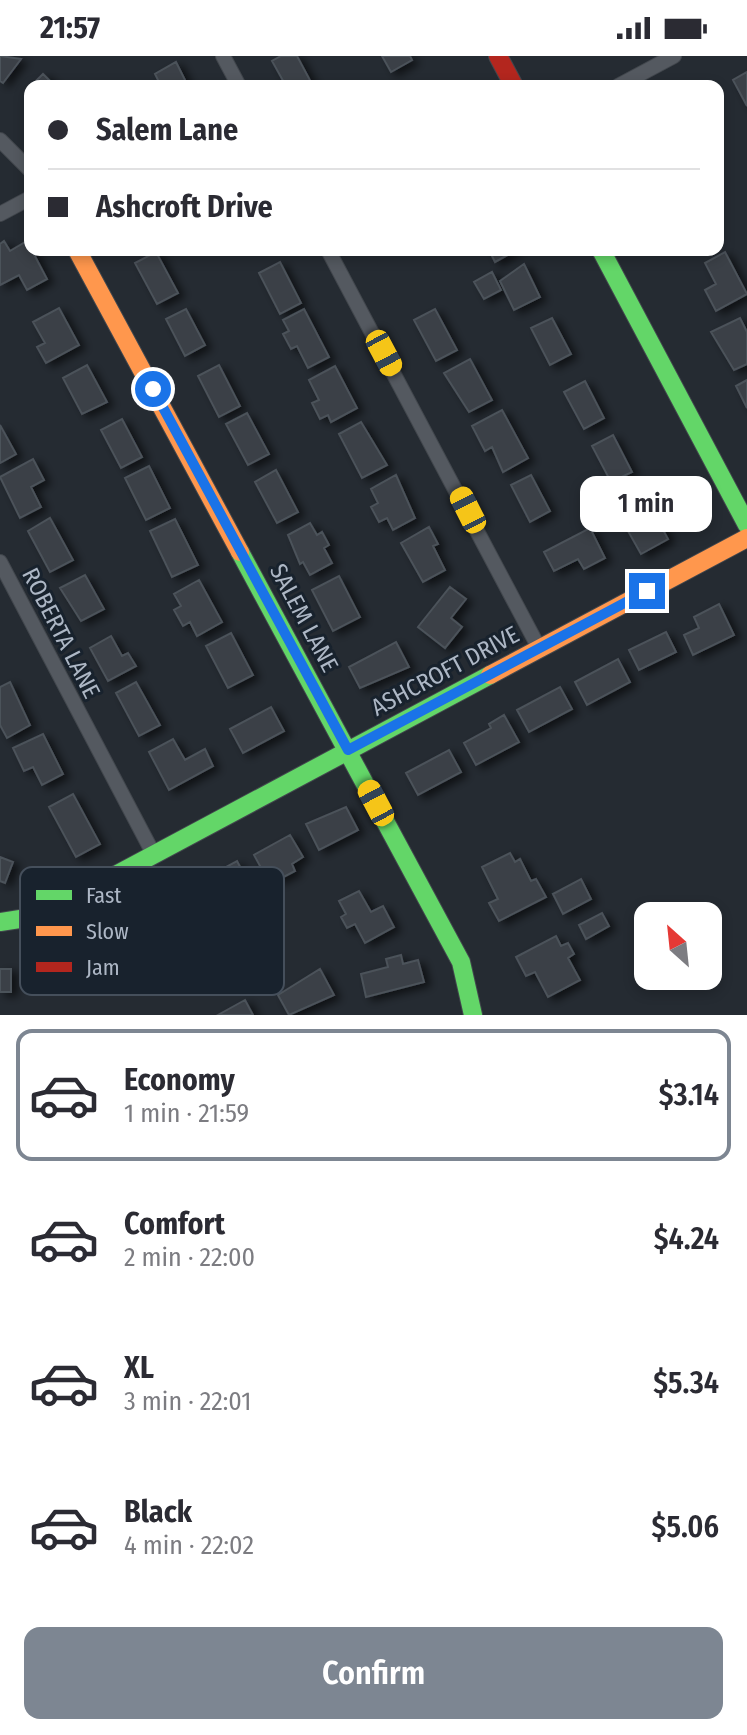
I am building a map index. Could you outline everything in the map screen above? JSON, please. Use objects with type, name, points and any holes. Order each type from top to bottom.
[{"type":"street","points":[[223,56],[236,80]]},
{"type":"street","points":[[498,56],[511,80]]},
{"type":"street","points":[[629,80],[674,56]]},
{"type":"street","points":[[0,140],[24,164]]},
{"type":"street","points":[[0,214],[24,201]]},
{"type":"street","name":"SALEM LANE","points":[[80,256],[461,962],[469,985],[473,1015]]},
{"type":"street","points":[[331,256],[539,648]]},
{"type":"street","points":[[604,256],[747,525]]},
{"type":"street","name":"ASHCROFT DRIVE","points":[[128,867],[747,538]]},
{"type":"street","name":"ROBERTA LANE","points":[[0,562],[153,853]]},
{"type":"street","name":"ASHCROFT DRIVE","points":[[0,922],[20,919]]},
{"type":"building","points":[[0,56],[21,59],[3,83],[0,81]]},
{"type":"building","points":[[281,56],[297,56],[310,80],[283,80],[272,61]]},
{"type":"building","points":[[382,56],[410,56],[412,60],[391,72]]},
{"type":"building","points":[[176,62],[185,80],[158,80],[155,74]]},
{"type":"building","points":[[747,72],[747,106],[733,80]]},
{"type":"building","points":[[4,241],[10,251],[24,243],[24,256],[35,256],[47,279],[27,290],[19,275],[0,285],[0,244]]},
{"type":"building","points":[[724,253],[747,294],[716,311],[705,290],[716,284],[705,263],[724,256]]},
{"type":"building","points":[[148,256],[158,256],[178,293],[157,304],[135,263]]},
{"type":"building","points":[[492,256],[506,256],[495,262]]},
{"type":"building","points":[[280,262],[301,303],[280,314],[259,273]]},
{"type":"building","points":[[524,264],[540,297],[514,310],[500,281]]},
{"type":"building","points":[[492,272],[501,290],[484,299],[474,282]]},
{"type":"building","points":[[59,308],[79,345],[46,363],[37,347],[45,343],[33,322]]},
{"type":"building","points":[[186,309],[205,345],[185,356],[166,319]]},
{"type":"building","points":[[304,309],[329,357],[308,368],[297,346],[291,349],[283,334],[289,331],[283,320]]},
{"type":"building","points":[[435,309],[457,350],[436,361],[414,320]]},
{"type":"building","points":[[552,318],[571,354],[550,365],[531,328]]},
{"type":"building","points":[[740,318],[747,332],[747,364],[734,370],[711,332]]},
{"type":"building","points":[[470,359],[492,400],[469,412],[444,373]]},
{"type":"building","points":[[87,365],[107,402],[82,414],[63,378]]},
{"type":"building","points":[[219,365],[240,406],[219,417],[198,376]]},
{"type":"building","points":[[335,366],[357,408],[331,422],[328,415],[320,419],[312,403],[319,400],[309,380]]},
{"type":"building","points":[[747,380],[747,408],[736,386]]},
{"type":"building","points":[[585,381],[604,418],[584,429],[564,392]]},
{"type":"building","points":[[502,410],[528,458],[503,472],[492,447],[485,451],[472,426]]},
{"type":"building","points":[[247,413],[269,454],[248,465],[226,424]]},
{"type":"building","points":[[122,419],[142,457],[121,468],[101,430]]},
{"type":"building","points":[[361,422],[387,465],[362,478],[339,434]]},
{"type":"building","points":[[0,425],[16,454],[0,463]]},
{"type":"building","points":[[613,435],[632,472],[611,482],[592,446]]},
{"type":"building","points":[[33,459],[44,480],[31,487],[41,507],[20,518],[0,477]]},
{"type":"building","points":[[149,466],[170,508],[146,520],[125,478]]},
{"type":"building","points":[[276,470],[298,512],[277,523],[255,482]]},
{"type":"building","points":[[396,475],[415,518],[393,530],[387,518],[379,522],[371,507],[378,503],[371,489]]},
{"type":"building","points":[[531,475],[550,511],[530,522],[511,485]]},
{"type":"building","points":[[634,488],[643,504],[648,502],[668,539],[641,554],[611,501]]},
{"type":"building","points":[[50,518],[73,560],[50,572],[28,531]]},
{"type":"building","points":[[175,519],[198,565],[172,577],[150,531]]},
{"type":"building","points":[[310,523],[317,535],[322,532],[329,545],[324,548],[332,563],[310,575],[303,562],[300,564],[288,535]]},
{"type":"building","points":[[429,527],[438,544],[433,546],[445,570],[423,582],[401,543]]},
{"type":"building","points":[[590,528],[605,558],[584,569],[578,559],[554,571],[544,552]]},
{"type":"building","points":[[85,575],[104,609],[81,621],[60,588]]},
{"type":"building","points":[[339,576],[360,617],[333,631],[312,590]]},
{"type":"building","points":[[199,580],[222,622],[197,636],[190,622],[183,626],[174,610],[181,606],[174,594]]},
{"type":"building","points":[[450,587],[466,599],[451,618],[462,627],[445,648],[418,627]]},
{"type":"building","points":[[719,604],[734,635],[693,655],[684,635],[699,628],[694,617]]},
{"type":"building","points":[[666,632],[676,652],[639,670],[629,650]]},
{"type":"building","points":[[231,633],[253,675],[228,688],[206,646]]},
{"type":"building","points":[[111,636],[122,656],[128,653],[136,666],[108,681],[90,648]]},
{"type":"building","points":[[396,642],[409,667],[360,688],[349,667]]},
{"type":"building","points":[[618,659],[630,682],[587,705],[575,682]]},
{"type":"building","points":[[10,682],[30,725],[7,738],[0,725],[0,687]]},
{"type":"building","points":[[136,682],[160,725],[139,736],[116,693]]},
{"type":"building","points":[[560,687],[572,709],[529,732],[517,710]]},
{"type":"building","points":[[271,707],[284,731],[243,753],[230,729]]},
{"type":"building","points":[[504,715],[519,742],[476,765],[464,743],[491,728],[489,724]]},
{"type":"building","points":[[43,734],[63,774],[42,785],[33,767],[24,771],[13,748]]},
{"type":"building","points":[[173,739],[185,760],[205,749],[213,766],[169,790],[149,752]]},
{"type":"building","points":[[449,750],[461,772],[418,795],[406,773]]},
{"type":"building","points":[[73,794],[100,844],[76,857],[49,807]]},
{"type":"building","points":[[346,807],[358,830],[319,850],[306,824]]},
{"type":"building","points":[[290,835],[303,857],[292,864],[295,871],[284,877],[284,867],[261,867],[254,855]]},
{"type":"building","points":[[510,853],[515,862],[520,859],[531,881],[536,879],[546,897],[499,921],[489,903],[498,899],[482,867]]},
{"type":"building","points":[[0,857],[13,862],[5,883],[0,881]]},
{"type":"building","points":[[237,861],[240,867],[226,867]]},
{"type":"building","points":[[581,879],[591,899],[563,914],[553,894]]},
{"type":"building","points":[[359,891],[371,912],[383,906],[394,927],[365,943],[355,924],[347,928],[341,917],[346,914],[339,901]]},
{"type":"building","points":[[602,913],[609,926],[586,939],[579,925]]},
{"type":"building","points":[[556,936],[561,946],[568,943],[574,954],[568,958],[580,980],[548,997],[535,972],[526,976],[516,957]]},
{"type":"building","points":[[401,955],[403,964],[418,960],[424,982],[366,997],[361,974],[388,967],[386,959]]},
{"type":"building","points":[[0,969],[11,969],[11,992],[0,992]]},
{"type":"building","points":[[320,969],[334,995],[289,1015],[278,995],[284,995],[284,991]]},
{"type":"building","points":[[245,1000],[253,1015],[218,1015]]},
{"type":"traffic: fast","points":[[604,256],[747,525]]},
{"type":"traffic: fast","points":[[240,552],[461,962],[473,1015]]},
{"type":"traffic: fast","points":[[131,867],[490,675]]},
{"type":"traffic: fast","points":[[0,922],[20,919]]},
{"type":"traffic: slow","points":[[80,256],[240,552]]},
{"type":"traffic: slow","points":[[490,675],[747,538]]},
{"type":"traffic: jam","points":[[498,56],[511,80]]},
{"type":"route","points":[[153,389],[348,750],[647,591]]}]
